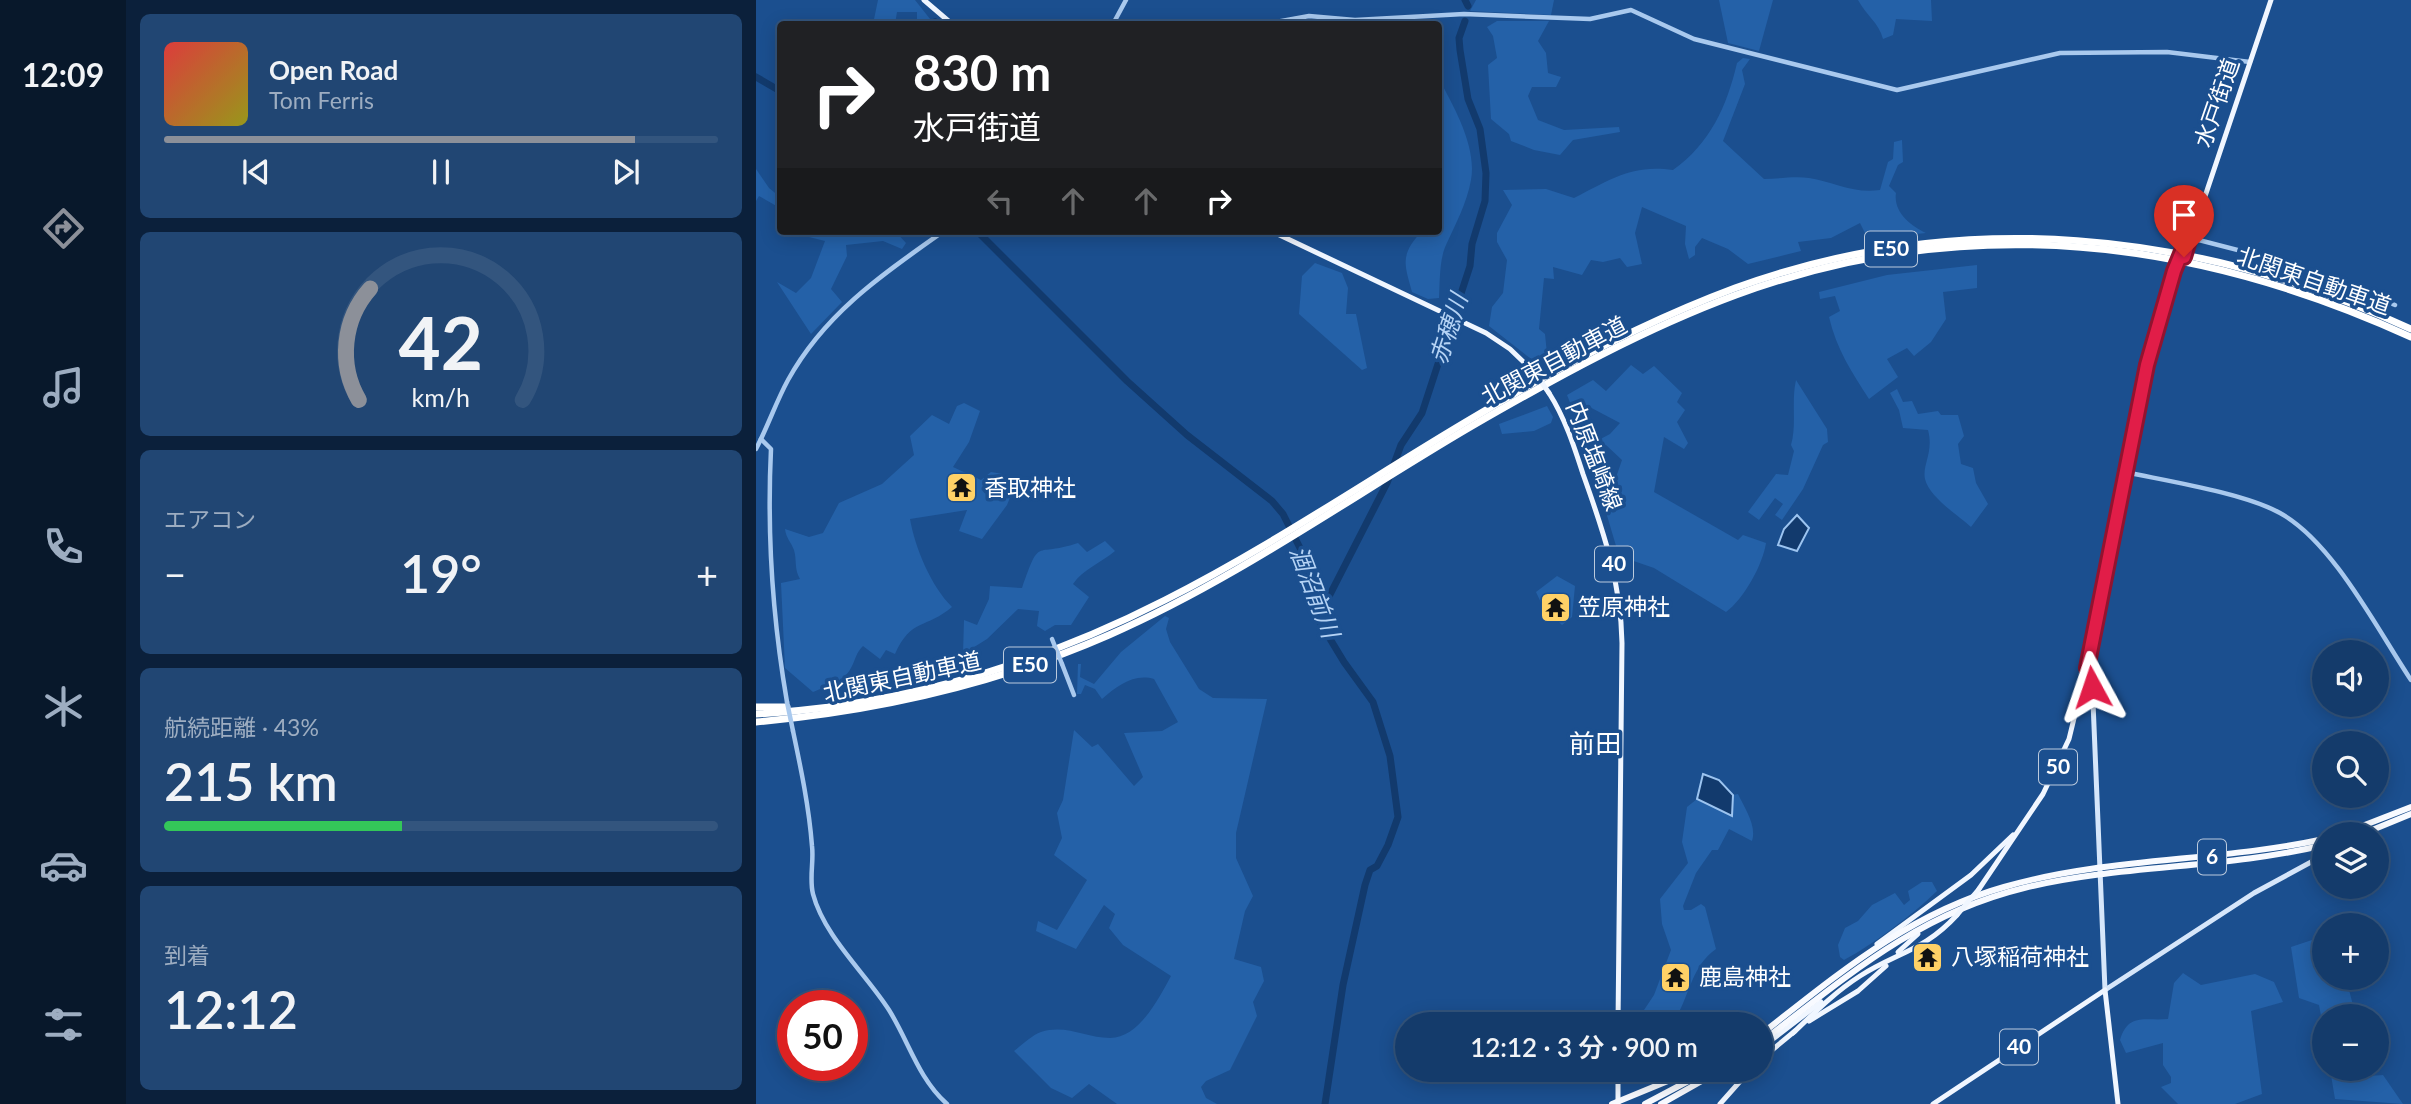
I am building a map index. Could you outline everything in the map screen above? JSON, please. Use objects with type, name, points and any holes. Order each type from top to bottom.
[{"type":"highway","name":"北関東自動車道","points":[[1405,464],[1549,374],[1661,318],[1768,277],[1834,259],[1905,246],[2017,238],[2082,240],[2164,250],[2245,267],[2308,287],[2411,329]]},
{"type":"highway","name":"北関東自動車道","points":[[756,724],[857,710],[947,691],[1030,665],[1112,634],[1573,369],[1701,309],[1804,274],[1906,253],[1987,245],[2047,245],[2162,256],[2294,289],[2411,337]]},
{"type":"highway","name":"北関東自動車道","points":[[756,714],[874,700],[946,684],[1029,659],[1192,590]]},
{"type":"highway","points":[[756,707],[874,700]]},
{"type":"highway","points":[[2372,822],[2411,807]]},
{"type":"highway","points":[[2389,823],[2411,814]]},
{"type":"highway","name":"6","points":[[1773,1025],[1876,949],[1926,917],[1986,892],[2031,880],[2240,854],[2312,841]]},
{"type":"highway","name":"6","points":[[1773,1032],[1876,949],[1947,915],[2022,888],[2099,872],[2251,859],[2312,847]]},
{"type":"highway","points":[[1616,1103],[1666,1082]]},
{"type":"highway","points":[[1645,1104],[1686,1082]]},
{"type":"highway","points":[[1661,1104],[1703,1082]]},
{"type":"main road","points":[[924,0],[948,21]]},
{"type":"main road","name":"水戸街道","points":[[2016,832],[2058,766],[2081,693],[2147,365],[2176,272],[2271,0]]},
{"type":"main road","name":"内原塩崎線","points":[[1279,235],[1486,333],[1510,349],[1535,373],[1566,425],[1609,544],[1620,595],[1622,643],[1618,1012]]},
{"type":"main road","points":[[2087,668],[2092,677],[2093,694],[2105,990],[2118,1104]]},
{"type":"main road","points":[[2081,693],[2087,690],[2093,694]]},
{"type":"main road","points":[[1773,1039],[1876,966],[1919,947],[1957,915],[1979,889],[2016,832]]},
{"type":"main road","points":[[1876,949],[1971,875],[2016,832]]},
{"type":"main road","points":[[2105,990],[2255,892],[2312,861]]},
{"type":"main road","points":[[1898,952],[1914,936],[1947,915]]},
{"type":"main road","points":[[1793,1033],[1858,991],[1886,966]]},
{"type":"main road","name":"40","points":[[1933,1104],[2105,990]]},
{"type":"main road","points":[[1773,1049],[1838,991]]},
{"type":"main road","points":[[1616,1103],[1617,1082]]},
{"type":"main road","points":[[1690,1090],[1705,1082]]},
{"type":"main road","points":[[1720,1104],[1739,1082]]},
{"type":"street","points":[[1115,21],[1126,0]]},
{"type":"street","points":[[1282,21],[1309,16],[1355,20],[1464,14],[1590,19],[1631,10],[1695,39],[1897,90],[2048,54],[2151,51],[2250,62]]},
{"type":"street","points":[[756,449],[791,374],[835,316],[876,278],[938,235]]},
{"type":"street","points":[[2189,239],[2288,263],[2395,306]]},
{"type":"street","points":[[761,439],[771,449],[769,475],[776,631],[787,702],[808,802],[813,851],[811,886],[816,902],[854,965],[895,1020],[923,1078],[947,1104]]},
{"type":"street","points":[[2125,472],[2258,503],[2303,527],[2326,552],[2411,680]]},
{"type":"street","points":[[1052,639],[1074,695]]},
{"type":"shaded area","points":[[878,0],[915,0],[932,21],[917,21],[917,12],[897,12],[896,21],[874,21]]},
{"type":"shaded area","points":[[1476,0],[1554,0],[1551,15],[1470,11]]},
{"type":"shaded area","points":[[1719,0],[1773,0],[1759,51],[1728,43]]},
{"type":"shaded area","points":[[1858,0],[1931,0],[1932,21],[1896,19],[1893,35],[1883,39],[1879,28]]},
{"type":"shaded area","points":[[1497,21],[1549,21],[1538,41],[1546,53],[1548,73],[1561,77],[1556,87],[1532,87],[1528,96],[1538,120],[1564,130],[1619,127],[1620,132],[1573,140],[1560,155],[1534,150],[1511,141],[1509,134],[1491,119],[1488,65],[1497,58],[1493,36],[1487,27]]},
{"type":"shaded area","points":[[1743,58],[1750,59],[1742,70],[1745,84],[1723,141],[1764,179],[1809,178],[1871,191],[1880,190],[1888,162],[1893,159],[1894,142],[1902,140],[1903,162],[1898,165],[1889,186],[1896,193],[1897,206],[1904,218],[1926,233],[1868,239],[1860,223],[1831,238],[1798,242],[1801,251],[1748,264],[1728,249],[1702,238],[1695,247],[1695,255],[1689,259],[1685,244],[1686,226],[1642,207],[1635,233],[1642,264],[1627,267],[1620,258],[1603,262],[1591,260],[1582,275],[1553,267],[1554,279],[1544,278],[1539,329],[1545,334],[1547,354],[1535,362],[1489,326],[1492,307],[1503,293],[1507,260],[1497,242],[1497,233],[1512,205],[1503,190],[1546,189],[1574,198],[1633,171],[1673,170],[1686,160],[1707,136],[1722,109],[1737,63]]},
{"type":"shaded area","points":[[1442,85],[1463,128],[1472,167],[1467,197],[1444,251],[1439,298],[1428,299],[1412,292],[1406,260],[1418,235],[1442,235]]},
{"type":"shaded area","points":[[756,169],[777,195],[777,206],[759,196],[756,201]]},
{"type":"shaded area","points":[[801,235],[899,235],[906,243],[902,249],[883,241],[846,245],[847,256],[831,289],[842,302],[811,334],[777,282],[796,293],[811,278],[825,241]]},
{"type":"shaded area","points":[[1315,263],[1342,273],[1348,288],[1346,314],[1356,314],[1367,368],[1362,370],[1299,314],[1302,276]]},
{"type":"shaded area","points":[[1977,265],[1977,288],[1943,292],[1946,319],[1931,342],[1914,356],[1907,348],[1887,359],[1898,377],[1869,399],[1845,360],[1832,328],[1829,317],[1840,311],[1835,296],[1820,299],[1819,292],[1887,275]]},
{"type":"shaded area","points":[[1631,365],[1643,374],[1654,366],[1682,393],[1677,402],[1685,410],[1677,422],[1688,443],[1684,449],[1664,437],[1654,492],[1738,540],[1743,535],[1766,543],[1752,580],[1726,612],[1654,568],[1619,556],[1603,502],[1609,498],[1622,460],[1606,445],[1590,456],[1589,445],[1610,434],[1620,423],[1584,404],[1573,410],[1567,395],[1593,380],[1606,391]]},
{"type":"shaded area","points":[[1796,380],[1827,429],[1828,442],[1823,445],[1803,489],[1782,520],[1775,515],[1783,504],[1775,498],[1759,520],[1748,512],[1776,474],[1788,475],[1794,451],[1791,445]]},
{"type":"shaded area","points":[[1897,389],[1903,402],[1912,401],[1918,414],[1938,411],[1941,415],[1958,415],[1964,436],[1958,444],[1961,464],[1973,468],[1976,483],[1988,504],[1971,527],[1938,499],[1928,486],[1925,474],[1930,445],[1928,430],[1903,428],[1899,410],[1890,393]]},
{"type":"shaded area","points":[[964,403],[980,411],[969,442],[953,467],[981,480],[991,472],[1003,474],[1015,485],[1007,505],[982,539],[959,531],[967,510],[910,519],[925,566],[952,607],[913,629],[895,654],[886,650],[880,659],[863,646],[845,676],[813,692],[785,668],[781,583],[800,579],[794,550],[785,529],[809,537],[823,533],[839,503],[882,484],[914,455],[910,436],[932,415],[949,424],[957,406]]},
{"type":"shaded area","points":[[1547,406],[1553,417],[1551,423],[1534,431],[1502,434],[1499,424]]},
{"type":"shaded area","points":[[1797,515],[1809,528],[1797,551],[1778,545],[1784,529]]},
{"type":"shaded area","points":[[1105,541],[1115,551],[1087,570],[1073,584],[1089,597],[1071,625],[1055,625],[1045,631],[1037,626],[1039,611],[1018,609],[987,639],[963,654],[964,620],[977,625],[989,599],[990,586],[1022,588],[1032,561],[1040,551],[1078,543],[1087,552]]},
{"type":"shaded area","points":[[1557,576],[1575,586],[1572,617],[1562,625],[1543,607],[1536,592]]},
{"type":"shaded area","points":[[1165,616],[1169,618],[1166,629],[1170,642],[1199,689],[1213,698],[1267,699],[1236,833],[1236,858],[1253,896],[1245,911],[1234,959],[1261,967],[1264,981],[1253,1002],[1257,1016],[1230,1070],[1206,1081],[1201,1087],[1206,1098],[1217,1104],[1117,1104],[1089,1084],[1072,1098],[1051,1088],[1014,1051],[1034,1035],[1050,1030],[1067,1030],[1110,1038],[1120,1036],[1139,1024],[1147,1015],[1171,976],[1123,945],[1109,928],[1115,914],[1104,905],[1076,949],[1036,931],[1038,921],[1057,930],[1087,880],[1054,855],[1062,838],[1057,813],[1063,800],[1074,730],[1092,747],[1098,744],[1134,786],[1143,777],[1124,733],[1162,731],[1178,722],[1154,679],[1133,679],[1102,699],[1095,689],[1085,685],[1081,694],[1077,694],[1078,664],[1081,664],[1080,677],[1094,684],[1121,652]]},
{"type":"shaded area","points":[[1703,774],[1719,780],[1733,795],[1732,816],[1697,799]]},
{"type":"shaded area","points":[[1738,794],[1752,823],[1752,841],[1729,829],[1718,850],[1712,850],[1696,873],[1683,906],[1684,910],[1691,910],[1701,904],[1705,907],[1716,949],[1707,956],[1695,974],[1679,1012],[1643,1012],[1654,995],[1671,950],[1662,924],[1660,899],[1688,863],[1682,842],[1687,807],[1697,799],[1732,815],[1733,795]]},
{"type":"shaded area","points":[[1922,882],[1932,882],[1937,891],[1880,937],[1844,960],[1840,957],[1838,945],[1845,928],[1858,921],[1872,905],[1895,893],[1904,905],[1910,900],[1908,891]]},
{"type":"shaded area","points":[[2312,940],[2312,990],[2349,990],[2353,1004],[2316,1004],[2299,998],[2291,947]]},
{"type":"shaded area","points":[[2183,973],[2201,985],[2255,974],[2274,982],[2283,1002],[2251,1011],[2262,1094],[2235,1104],[2178,1104],[2161,1087],[2171,1083],[2171,1077],[2163,1065],[2163,1043],[2126,1053],[2120,1040],[2123,1031],[2138,1020],[2168,1019],[2174,983]]},
{"type":"shaded area","points":[[2332,1081],[2387,1081],[2403,1104],[2335,1099]]},
{"type":"waterway","name":"赤穂川","points":[[1465,0],[1468,6]]},
{"type":"waterway","name":"赤穂川","points":[[1319,616],[1387,483],[1401,445],[1422,413],[1470,266],[1472,244],[1485,201],[1486,173],[1480,129],[1468,99],[1460,50],[1459,38],[1465,21]]},
{"type":"waterway","name":"涸沼前川","points":[[756,77],[777,89]]},
{"type":"waterway","name":"涸沼前川","points":[[981,235],[1127,381],[1187,435],[1272,501],[1283,514],[1302,552],[1321,624],[1373,702],[1390,756],[1398,817],[1388,845],[1377,866],[1370,870],[1365,885],[1343,985],[1325,1104]]},
{"type":"place","name":"香取神社","points":[[961,488]]},
{"type":"place","name":"笠原神社","points":[[1555,607]]},
{"type":"place","name":"八塚稲荷神社","points":[[1928,957]]},
{"type":"place","name":"鹿島神社","points":[[1676,977]]},
{"type":"district","name":"前田","points":[[1595,744]]},
{"type":"route","points":[[2092,687],[2087,668],[2141,388],[2174,271],[2196,217],[2184,257]]}]
